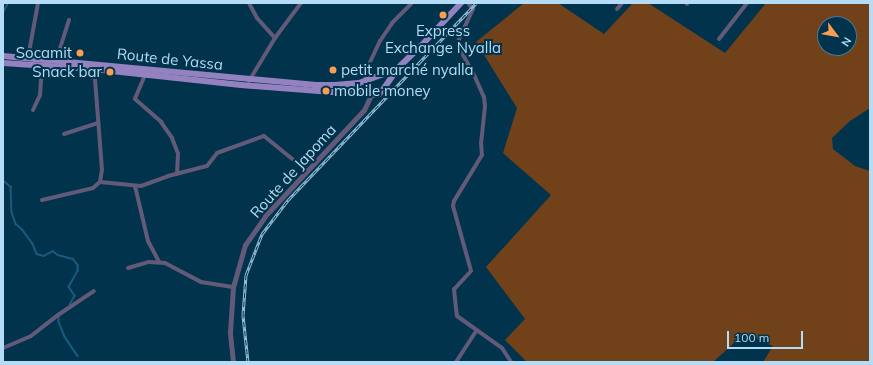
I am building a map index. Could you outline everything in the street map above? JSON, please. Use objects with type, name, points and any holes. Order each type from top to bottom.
[{"type":"main road","points":[[334,89],[371,95],[379,94],[398,68],[421,46],[461,3]]},
{"type":"main road","name":"Route de Yassa","points":[[3,56],[28,58],[42,63],[56,61],[146,75],[334,89]]},
{"type":"main road","name":"Route de Yassa","points":[[3,63],[42,63],[94,67],[248,83]]},
{"type":"main road","points":[[334,89],[366,80],[398,68]]},
{"type":"street","points":[[28,58],[38,3]]},
{"type":"street","points":[[249,3],[257,18],[275,38]]},
{"type":"street","points":[[248,83],[275,38],[301,3]]},
{"type":"street","points":[[371,95],[365,73],[380,41],[392,23],[412,3]]},
{"type":"street","points":[[468,3],[473,9],[459,39],[458,46],[476,77],[484,97],[485,106],[482,135],[482,155],[454,201],[454,210],[472,271],[454,288],[457,316],[476,331],[504,349],[511,362]]},
{"type":"street","points":[[617,10],[622,3]]},
{"type":"street","points":[[719,39],[747,3]]},
{"type":"street","points":[[56,61],[69,20]]},
{"type":"street","points":[[33,110],[40,95],[42,63]]},
{"type":"street","points":[[42,200],[93,188],[100,182],[102,170],[94,67]]},
{"type":"street","points":[[146,75],[135,99],[161,122],[172,138],[178,154],[177,174]]},
{"type":"street","name":"Route de Japoma","points":[[233,362],[230,332],[233,287],[243,251],[259,224],[364,110],[371,95]]},
{"type":"street","points":[[64,134],[98,123]]},
{"type":"street","points":[[100,182],[141,186],[158,179],[207,166],[217,153],[264,136],[307,171]]},
{"type":"street","points":[[136,186],[148,241],[159,262]]},
{"type":"street","points":[[128,268],[149,262],[159,262],[170,264],[201,282],[233,287]]},
{"type":"street","points":[[3,348],[7,345],[26,339],[94,291]]},
{"type":"street","points":[[456,362],[476,331]]},
{"type":"shaded area","points":[[524,3],[558,3],[604,34],[633,3],[648,3],[725,53],[766,3],[870,3],[870,108],[850,121],[832,138],[833,149],[855,166],[870,171],[870,362],[763,362],[773,346],[745,333],[713,362],[527,362],[505,340],[525,319],[486,267],[551,195],[503,153],[517,108],[476,42]]},
{"type":"waterway","points":[[3,13],[8,3]]},
{"type":"waterway","points":[[3,180],[11,187],[12,212],[16,224],[22,229],[33,244],[37,254],[44,256],[53,251],[58,255],[73,259],[78,265],[78,271],[69,287],[75,296],[70,305]]},
{"type":"waterway","points":[[59,315],[59,322],[65,337],[78,356]]},
{"type":"railway","points":[[248,362],[243,315],[246,275],[262,234],[288,200],[476,3]]},
{"type":"place","name":"Express Exchange Nyalla","points":[[443,15]]},
{"type":"place","name":"Socamit","points":[[80,53]]},
{"type":"place","name":"petit marché nyalla","points":[[333,70]]},
{"type":"place","name":"Snack bar","points":[[110,72]]},
{"type":"place","name":"mobile money","points":[[326,91]]}]
